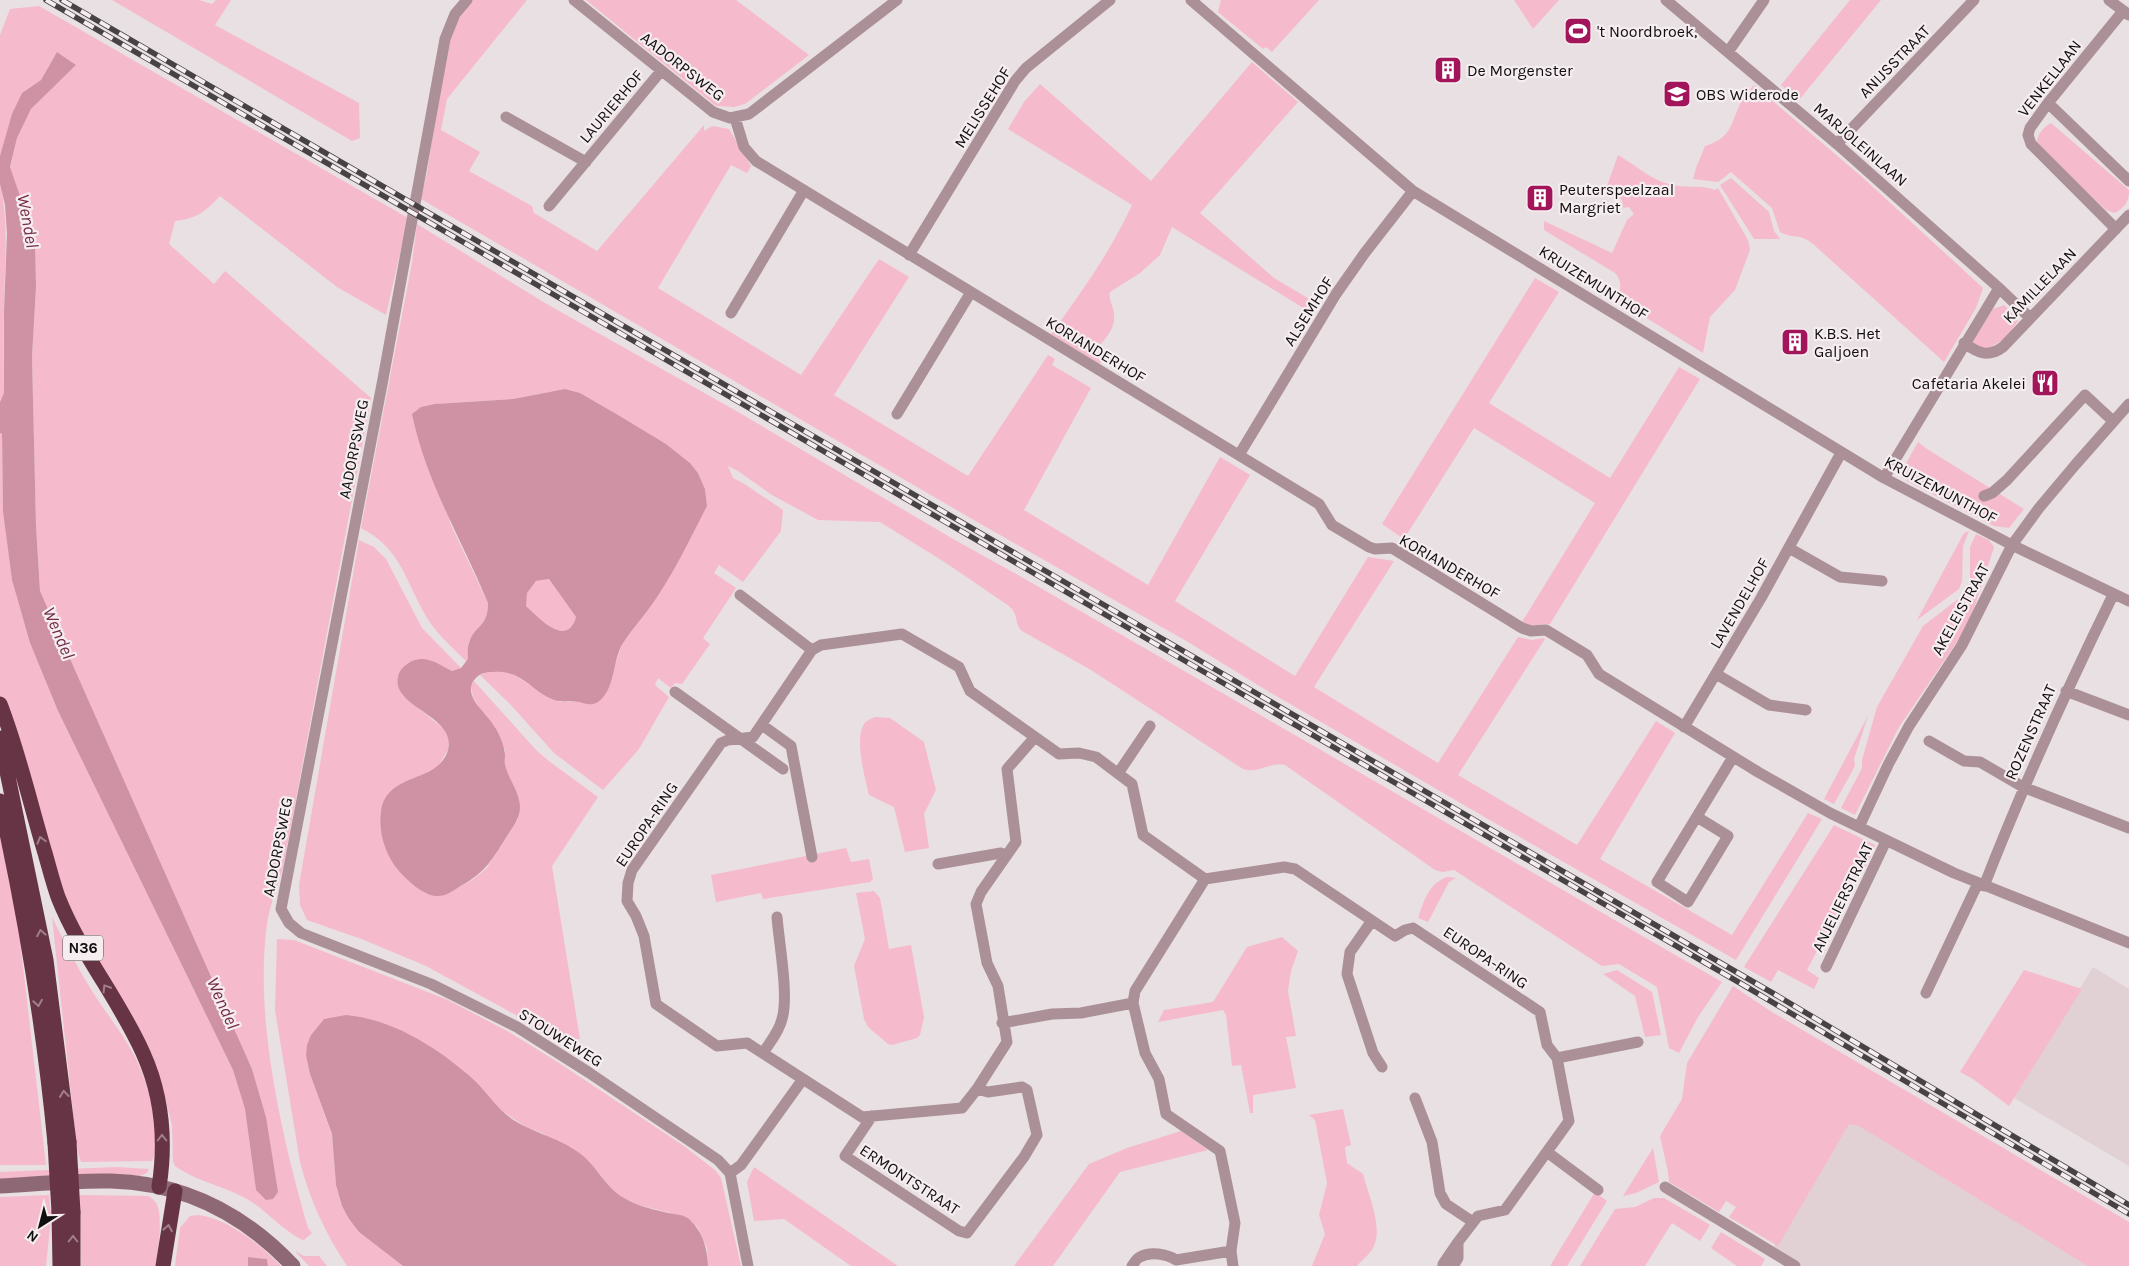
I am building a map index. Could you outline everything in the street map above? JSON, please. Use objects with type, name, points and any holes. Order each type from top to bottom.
[{"type":"highway","name":"N36","points":[[0,704],[10,732],[58,897],[90,963],[143,1053],[155,1087],[162,1122],[162,1168],[159,1187]]},
{"type":"highway","name":"N36","points":[[0,738],[46,960],[66,1212],[73,1266]]},
{"type":"highway","name":"N36","points":[[0,801],[34,974],[62,1143]]},
{"type":"highway","points":[[163,1266],[175,1191]]},
{"type":"highway","name":"N36","points":[[60,1266],[66,1212]]},
{"type":"main road","points":[[0,1186],[111,1181],[175,1191],[234,1215],[268,1241],[293,1266]]},
{"type":"street","name":"AADORPSWEG","points":[[282,909],[385,370],[445,39],[455,14],[467,0]]},
{"type":"street","name":"AADORPSWEG","points":[[574,0],[713,112],[723,117],[735,118],[749,114],[897,0]]},
{"type":"street","name":"MELISSEHOF","points":[[909,255],[1015,81],[1026,68],[1110,0]]},
{"type":"street","name":"KRUIZEMUNTHOF","points":[[1191,0],[1413,191],[1840,453],[1921,500],[2129,601]]},
{"type":"street","points":[[1202,10],[1210,0]]},
{"type":"street","name":"MARJOLEINLAAN","points":[[1666,0],[1837,144],[1999,288],[2030,318]]},
{"type":"street","points":[[1728,52],[1764,0]]},
{"type":"street","name":"ANIJSSTRAAT","points":[[1837,144],[1974,0]]},
{"type":"street","points":[[2109,0],[2126,13]]},
{"type":"street","name":"VENKELLAAN","points":[[2116,229],[2031,144],[2028,135],[2030,128],[2048,103],[2126,13]]},
{"type":"street","name":"LAURIERHOF","points":[[549,206],[661,71]]},
{"type":"street","points":[[2048,103],[2129,181]]},
{"type":"street","name":"LAURIERHOF","points":[[506,117],[586,162]]},
{"type":"street","name":"KORIANDERHOF","points":[[735,118],[744,147],[750,155],[909,255],[1319,504],[1332,525],[1369,547],[1392,548],[1522,628],[1531,631],[1546,630],[1587,655],[1599,674],[1783,787],[1834,814]]},
{"type":"street","points":[[731,313],[804,190]]},
{"type":"street","name":"ALSEMHOF","points":[[1239,455],[1336,294],[1364,254],[1413,191]]},
{"type":"street","name":"KAMILLELAAN","points":[[1964,343],[1983,354],[1995,353],[2129,215]]},
{"type":"street","name":"KAMILLELAAN","points":[[1884,478],[1999,288]]},
{"type":"street","points":[[897,414],[971,292]]},
{"type":"street","points":[[1984,496],[1992,493],[2007,480],[2085,395],[2113,421]]},
{"type":"street","name":"AKELEISTRAAT","points":[[1859,827],[1889,763],[1909,726],[1962,645],[2012,545],[2039,508],[2113,421],[2128,407]]},
{"type":"street","name":"LAVENDELHOF","points":[[1684,727],[1789,548],[1840,453]]},
{"type":"street","name":"LAVENDELHOF","points":[[1789,548],[1840,577],[1882,581]]},
{"type":"street","points":[[740,595],[812,650],[821,645],[902,634],[959,667],[970,691],[1059,754],[1079,753],[1096,757],[1119,772],[1132,784],[1143,835],[1205,879],[1135,991],[1133,1003],[1145,1052],[1159,1079],[1166,1114],[1220,1152],[1235,1223],[1230,1251],[1233,1266]]},
{"type":"street","name":"ROZENSTRAAT","points":[[1981,885],[2066,691],[2114,595]]},
{"type":"street","name":"EUROPA-RING","points":[[812,650],[752,737],[721,743],[632,870],[628,883],[627,901],[636,916],[644,936],[656,1004],[717,1046],[747,1043],[862,1117],[872,1116]]},
{"type":"street","name":"LAVENDELHOF","points":[[1716,674],[1769,705],[1806,710]]},
{"type":"street","points":[[2066,691],[2129,715]]},
{"type":"street","points":[[675,692],[783,769]]},
{"type":"street","points":[[762,725],[791,746],[812,857]]},
{"type":"street","points":[[1119,772],[1150,726]]},
{"type":"street","points":[[872,1116],[962,1108],[977,1089],[1007,1042],[1002,1023],[998,986],[987,963],[976,904],[981,892],[1016,842],[1007,769],[1035,736]]},
{"type":"street","points":[[1929,740],[1964,761],[1980,762],[2023,787],[2129,828]]},
{"type":"street","points":[[1696,817],[1728,836],[1688,902],[1657,882],[1696,817],[1733,757]]},
{"type":"street","name":"ANJELIERSTRAAT","points":[[1834,814],[1886,841],[1981,885],[2129,943]]},
{"type":"street","name":"ANJELIERSTRAAT","points":[[1826,967],[1886,841]]},
{"type":"street","points":[[938,864],[1001,853],[1006,856]]},
{"type":"street","name":"EUROPA-RING","points":[[1205,879],[1284,867],[1295,869],[1371,922],[1395,936],[1413,928],[1540,1012],[1547,1045],[1557,1058],[1569,1122],[1505,1210],[1478,1216],[1443,1266]]},
{"type":"street","points":[[1926,993],[1981,885]]},
{"type":"street","name":"STOUWEWEG","points":[[282,909],[289,923],[300,933],[431,984],[517,1027],[588,1072],[718,1160],[730,1173]]},
{"type":"street","points":[[763,1053],[778,1030],[783,1017],[784,999],[777,917]]},
{"type":"street","points":[[1371,922],[1350,952],[1347,974],[1373,1052],[1382,1067]]},
{"type":"street","points":[[1002,1023],[1052,1014],[1081,1013],[1133,1003]]},
{"type":"street","points":[[1557,1058],[1638,1042]]},
{"type":"street","points":[[748,1266],[730,1173],[741,1165],[803,1080]]},
{"type":"street","name":"ERMONTSTRAAT","points":[[872,1116],[845,1156],[959,1231],[967,1233],[1024,1157],[1037,1135],[1027,1090],[1022,1087],[988,1092],[977,1089]]},
{"type":"street","points":[[1415,1098],[1432,1142],[1440,1193],[1446,1204],[1473,1222]]},
{"type":"street","points":[[1547,1152],[1598,1190]]},
{"type":"street","points":[[1665,1187],[1796,1266]]},
{"type":"street","name":"EUROPA-RING","points":[[1453,1266],[1458,1258],[1458,1242]]},
{"type":"street","points":[[1132,1266],[1139,1257],[1149,1254],[1169,1255],[1176,1260],[1230,1251]]},
{"type":"shaded area","points":[[112,0],[199,0],[212,4],[216,0],[231,0],[215,25],[359,103],[360,138],[352,141]]},
{"type":"shaded area","points":[[472,0],[527,0],[447,99],[441,130],[480,152],[469,171],[532,206],[534,213],[597,251],[704,125],[704,131],[712,126],[729,129],[751,166],[747,173],[731,165],[658,288],[801,375],[879,259],[909,277],[834,395],[968,476],[1048,355],[1055,359],[1052,365],[1091,388],[1024,510],[1148,585],[1220,457],[1250,475],[1175,601],[1295,676],[1368,557],[1394,561],[1314,687],[1438,763],[1518,637],[1532,640],[1543,638],[1545,639],[1458,775],[1577,845],[1656,721],[1675,733],[1600,859],[1732,935],[1808,813],[1822,819],[1736,960],[1488,819],[1261,687],[1188,642],[421,199],[427,173],[447,40],[452,26]]},
{"type":"shaded area","points":[[586,0],[736,0],[809,55],[745,104],[734,107],[716,106]]},
{"type":"shaded area","points":[[1221,0],[1319,0],[1272,52],[1266,47],[1263,49],[1218,12]]},
{"type":"shaded area","points":[[1514,0],[1559,0],[1533,29]]},
{"type":"shaded area","points":[[1850,0],[1881,0],[1799,100],[1781,85]]},
{"type":"shaded area","points":[[39,6],[408,218],[386,315],[337,287],[220,196],[210,206],[195,216],[175,221],[169,244],[214,284],[225,271],[371,398],[284,863],[268,916],[264,961],[267,1038],[273,1078],[298,1193],[308,1228],[312,1233],[304,1240],[280,1225],[246,1198],[194,1177],[175,1166],[173,1161],[172,1125],[162,1086],[149,1048],[66,909],[0,699],[0,433],[2,434],[3,511],[12,580],[30,643],[58,711],[233,1070],[245,1109],[256,1190],[266,1117],[252,1069],[40,591],[36,526],[32,357],[36,287],[35,239],[10,168],[17,138],[31,109],[76,65],[57,52],[41,80],[22,93],[0,156],[0,35],[10,9]]},
{"type":"shaded area","points":[[1252,62],[1298,102],[1200,213],[1274,278],[1311,300],[1305,309],[1172,227],[1160,255],[1140,273],[1110,292],[1114,320],[1108,334],[1096,350],[1104,357],[1100,364],[1051,334],[1105,255],[1132,205],[1008,129],[1024,102],[1040,84],[1151,181]]},
{"type":"shaded area","points":[[1754,85],[1862,177],[1983,288],[1976,308],[1944,362],[1813,244],[1804,238],[1780,232],[1772,208],[1731,172],[1718,182],[1693,179],[1705,146],[1724,136],[1741,102]]},
{"type":"shaded area","points":[[2051,123],[2129,190],[2126,204],[2121,209],[2115,213],[2106,210],[2040,149],[2036,143],[2038,136]]},
{"type":"shaded area","points":[[1618,155],[1662,182],[1715,190],[1718,188],[1748,240],[1750,250],[1735,290],[1710,317],[1703,353],[1616,299],[1620,286],[1615,273],[1544,230],[1544,221],[1612,253],[1627,220],[1634,214],[1629,207],[1623,208],[1622,200],[1607,186]]},
{"type":"shaded area","points":[[1731,178],[1769,212],[1774,231],[1780,239],[1754,239],[1720,185]]},
{"type":"shaded area","points":[[0,184],[5,216],[6,248],[4,393],[0,402]]},
{"type":"shaded area","points":[[417,224],[545,303],[738,412],[953,539],[1722,982],[1698,1017],[1679,1053],[1669,1048],[1657,987],[1619,964],[1602,966],[1454,870],[1443,872],[1435,870],[1285,765],[1280,764],[1254,770],[1243,769],[1091,670],[1022,631],[1009,606],[946,563],[880,522],[818,520],[772,495],[728,466],[733,478],[783,510],[781,531],[743,582],[719,565],[714,573],[736,588],[703,638],[710,644],[682,684],[675,683],[671,688],[658,678],[655,685],[669,697],[639,749],[603,790],[554,753],[510,704],[480,675],[491,671],[510,673],[554,700],[562,702],[577,701],[616,662],[622,644],[654,601],[707,506],[705,489],[698,473],[690,463],[666,444],[580,393],[565,389],[513,399],[435,404],[450,523],[488,603],[486,617],[469,642],[467,662],[442,637],[426,617],[405,573],[392,553],[384,544],[361,528],[412,263]]},
{"type":"shaded area","points":[[1535,278],[1559,292],[1489,403],[1610,478],[1679,367],[1700,379],[1550,624],[1527,626],[1522,622],[1595,503],[1474,428],[1404,539],[1382,524]]},
{"type":"shaded area","points":[[2004,305],[2014,314],[2018,321],[2005,339],[1987,349],[1970,344],[1993,309]]},
{"type":"shaded area","points":[[1918,442],[2024,509],[2009,528],[1994,526],[1907,481],[1904,467]]},
{"type":"shaded area","points":[[1969,531],[1963,546],[1962,581],[1959,589],[1917,620],[1964,533]]},
{"type":"shaded area","points":[[1976,534],[1989,540],[1994,547],[1972,615],[1963,633],[1899,727],[1855,815],[1841,808],[1862,768],[1862,760],[1877,707],[1923,626],[1966,593],[1970,582],[1970,547]]},
{"type":"shaded area","points":[[359,540],[374,547],[386,559],[422,628],[461,668],[452,671],[435,662],[424,660],[412,661],[406,664],[402,695],[444,729],[449,740],[448,750],[438,766],[427,772],[381,812],[383,837],[391,858],[397,867],[424,892],[454,890],[472,880],[486,869],[518,819],[519,799],[505,767],[505,750],[473,697],[471,686],[474,681],[536,750],[598,797],[552,866],[580,1039],[560,1039],[426,966],[364,940],[307,920],[300,905],[299,885]]},
{"type":"shaded area","points":[[549,579],[576,617],[572,626],[566,630],[552,628],[526,606],[526,593],[536,581]]},
{"type":"shaded area","points":[[1868,716],[1854,759],[1855,766],[1834,804],[1824,799]]},
{"type":"shaded area","points":[[875,717],[890,718],[924,742],[936,790],[924,814],[929,848],[905,852],[894,807],[869,795],[861,760],[860,741],[864,724]]},
{"type":"shaded area","points":[[0,821],[18,923],[46,1165],[0,1165]]},
{"type":"shaded area","points":[[1834,825],[1875,845],[1872,854],[1856,876],[1807,970],[1819,978],[1814,989],[1778,970],[1771,982],[1744,967]]},
{"type":"shaded area","points":[[846,848],[851,862],[869,859],[873,879],[870,882],[763,899],[761,893],[716,902],[711,875]]},
{"type":"shaded area","points":[[1448,877],[1456,878],[1449,882],[1428,922],[1418,918],[1428,893],[1436,883]]},
{"type":"shaded area","points":[[874,891],[880,898],[889,949],[911,945],[924,1017],[920,1035],[917,1038],[892,1045],[888,1044],[868,1027],[864,1019],[854,966],[865,939],[856,893]]},
{"type":"shaded area","points":[[52,917],[81,973],[124,1038],[139,1065],[153,1108],[156,1137],[152,1161],[81,1162],[77,1150]]},
{"type":"shaded area","points":[[1282,937],[1298,951],[1291,971],[1288,991],[1296,1036],[1286,1037],[1296,1088],[1253,1095],[1253,1113],[1250,1113],[1241,1065],[1232,1066],[1226,1015],[1223,1010],[1158,1022],[1164,1010],[1213,1002],[1247,947]]},
{"type":"shaded area","points":[[277,939],[294,940],[448,1000],[509,1032],[684,1146],[716,1171],[721,1178],[741,1266],[708,1266],[707,1248],[698,1228],[686,1217],[639,1205],[623,1198],[611,1189],[598,1172],[542,1133],[526,1127],[499,1109],[474,1080],[426,1044],[386,1024],[324,1019],[311,1035],[306,1056],[310,1074],[332,1135],[336,1185],[342,1206],[359,1232],[403,1266],[347,1266],[319,1216],[308,1190],[300,1162],[275,1010]]},
{"type":"shaded area","points":[[2093,967],[2129,989],[2129,1166],[2014,1098]]},
{"type":"shaded area","points":[[1617,970],[1652,992],[1661,1035],[1645,1037],[1635,996],[1603,974]]},
{"type":"shaded area","points":[[2024,970],[2082,989],[2009,1106],[1973,1079],[1960,1072]]},
{"type":"shaded area","points":[[1733,986],[1772,1012],[2129,1222],[2129,1266],[2088,1266],[1859,1126],[1849,1124],[1778,1246],[1729,1217],[1736,1207],[1726,1201],[1719,1212],[1669,1182],[1660,1136],[1682,1099],[1687,1063]]},
{"type":"shaded area","points":[[1343,1109],[1351,1145],[1345,1147],[1347,1163],[1363,1174],[1376,1222],[1376,1240],[1371,1251],[1357,1266],[1312,1266],[1325,1234],[1319,1215],[1327,1183],[1315,1120],[1309,1115]]},
{"type":"shaded area","points":[[1848,1115],[2116,1266],[1794,1266],[1771,1252]]},
{"type":"shaded area","points":[[1181,1131],[1208,1150],[1120,1172],[1053,1266],[1014,1266],[1089,1164],[1127,1148]]},
{"type":"shaded area","points":[[1653,1148],[1659,1182],[1636,1193],[1623,1196]]},
{"type":"shaded area","points":[[116,1167],[149,1169],[147,1173],[140,1176],[0,1179],[0,1172]]},
{"type":"shaded area","points":[[754,1167],[898,1266],[851,1266],[784,1219],[754,1221],[747,1182]]},
{"type":"shaded area","points":[[1595,1192],[1607,1201],[1567,1266],[1550,1266]]},
{"type":"shaded area","points":[[49,1195],[51,1217],[46,1266],[0,1266],[0,1197]]},
{"type":"shaded area","points":[[80,1195],[149,1196],[154,1200],[160,1217],[156,1266],[81,1266]]},
{"type":"shaded area","points":[[1654,1198],[1664,1198],[1710,1225],[1700,1241],[1672,1223],[1645,1266],[1580,1266],[1615,1209],[1635,1207]]},
{"type":"shaded area","points":[[190,1216],[209,1217],[232,1227],[254,1241],[281,1266],[268,1266],[267,1259],[249,1257],[248,1266],[175,1266],[180,1228]]},
{"type":"shaded area","points":[[1721,1232],[1765,1259],[1761,1266],[1737,1266],[1711,1248]]},
{"type":"shaded area","points":[[295,1251],[304,1256],[319,1256],[327,1266],[309,1266]]},
{"type":"water","name":"Wendel","points":[[57,52],[76,65],[31,109],[17,138],[10,167],[35,239],[36,287],[32,357],[36,526],[40,591],[252,1069],[266,1117],[278,1192],[273,1199],[266,1200],[256,1190],[245,1109],[233,1070],[58,711],[30,643],[12,580],[3,512],[2,434],[0,433],[0,402],[4,393],[4,311],[7,234],[5,205],[0,184],[0,156],[12,114],[22,93],[41,80]]},
{"type":"water","points":[[565,389],[580,393],[666,444],[690,463],[698,473],[705,489],[707,506],[668,580],[623,643],[608,690],[598,702],[588,704],[576,701],[554,700],[545,696],[519,677],[503,672],[483,673],[473,681],[471,693],[473,698],[496,729],[502,743],[505,754],[505,766],[518,796],[520,810],[513,827],[483,870],[451,892],[442,896],[436,896],[421,890],[399,871],[389,857],[381,832],[382,806],[387,795],[404,782],[435,768],[443,760],[448,750],[448,738],[443,728],[404,697],[399,688],[398,677],[404,666],[421,659],[427,659],[452,671],[461,668],[468,659],[468,647],[471,637],[486,617],[488,603],[435,487],[418,439],[412,414],[421,407],[435,404],[513,399]],"holes":[[[549,579],[576,617],[572,626],[566,630],[552,628],[526,606],[527,593],[536,581]]]},
{"type":"water","points":[[346,1015],[381,1022],[430,1046],[473,1079],[501,1110],[512,1119],[565,1144],[582,1155],[618,1194],[643,1206],[689,1219],[698,1229],[703,1240],[707,1252],[708,1266],[403,1266],[359,1232],[342,1206],[336,1185],[332,1134],[310,1074],[306,1056],[307,1045],[311,1035],[324,1019]]},
{"type":"water","points":[[248,1257],[267,1259],[268,1266],[248,1266]]},
{"type":"railway","points":[[46,0],[1740,983],[2129,1214]]},
{"type":"railway","points":[[62,0],[1776,995],[2129,1205]]},
{"type":"place","name":"'t Noordbroek,","points":[[1578,31]]},
{"type":"place","name":"De Morgenster","points":[[1448,70]]},
{"type":"place","name":"OBS Widerode","points":[[1677,94]]},
{"type":"place","name":"Peuterspeelzaal Margriet","points":[[1540,198]]},
{"type":"place","name":"K.B.S. Het Galjoen","points":[[1795,342]]},
{"type":"place","name":"Cafetaria Akelei","points":[[2045,383]]}]
